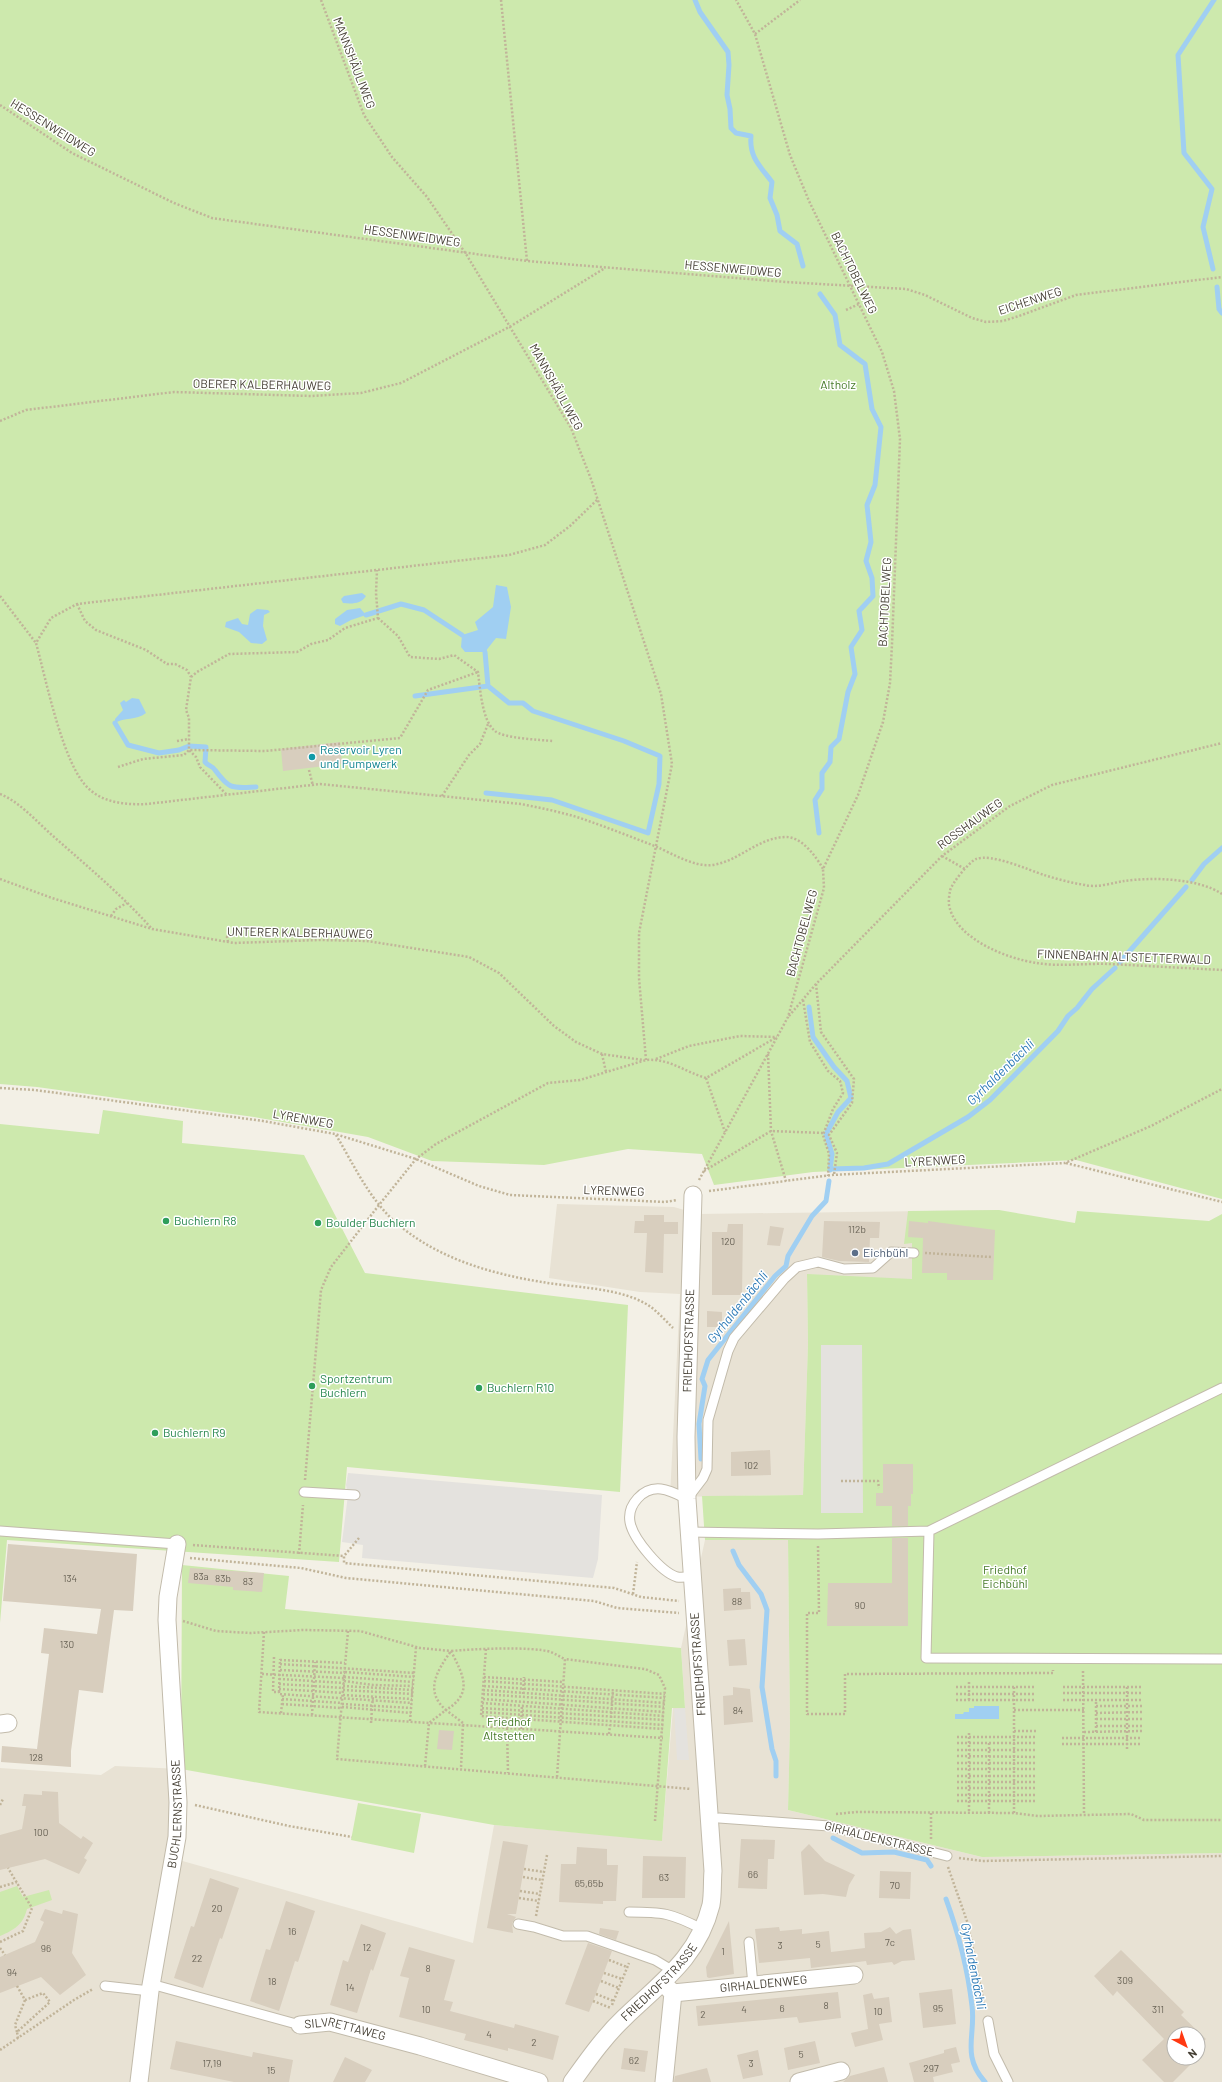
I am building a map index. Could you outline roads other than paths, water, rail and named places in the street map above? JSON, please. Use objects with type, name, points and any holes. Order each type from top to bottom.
[{"type":"street","name":"FRIEDHOFSTRASSE","points":[[572,2082],[596,2049],[623,2019],[670,1983],[702,1929],[711,1904],[713,1872],[687,1499],[693,1195]]},
{"type":"street","name":"BUCHLERNSTRASSE","points":[[139,2082],[150,1988],[177,1837],[178,1802],[167,1620],[168,1597],[177,1544]]},
{"type":"street","name":"GIRHALDENWEG","points":[[670,1983],[752,1985],[854,1975]]},
{"type":"street","points":[[664,2082],[670,1983]]},
{"type":"street","name":"SILVRETTAWEG","points":[[300,2025],[330,2022],[420,2046],[539,2082]]},
{"type":"street","points":[[799,2082],[841,2071]]},
{"type":"lane","points":[[692,1576],[679,1578],[655,1560],[633,1530],[629,1515],[634,1503],[639,1497],[653,1490],[667,1490],[687,1499],[703,1478],[707,1468],[708,1420],[728,1351],[734,1338],[784,1278],[797,1267],[818,1262],[844,1269],[873,1268],[892,1252],[914,1253]]},
{"type":"lane","points":[[689,1532],[818,1534],[929,1531],[1222,1388]]},
{"type":"lane","points":[[304,1492],[355,1495]]},
{"type":"lane","points":[[0,1531],[177,1544]]},
{"type":"lane","points":[[929,1531],[926,1658],[1222,1659]]},
{"type":"lane","name":"GIRHALDENSTRASSE","points":[[719,1818],[829,1826],[947,1856]]},
{"type":"lane","points":[[629,1912],[662,1912],[677,1916],[702,1929]]},
{"type":"lane","points":[[518,1924],[534,1927],[563,1936],[587,1936],[655,1960],[670,1983]]},
{"type":"lane","points":[[749,1942],[752,1985]]},
{"type":"lane","name":"SILVRETTAWEG","points":[[105,1986],[150,1988],[300,2025]]},
{"type":"lane","points":[[988,2021],[994,2054],[1008,2082]]},
{"type":"water","points":[[496,585],[507,587],[511,607],[506,639],[496,638],[485,652],[465,652],[461,647],[462,635],[478,630],[475,622],[493,607]]},
{"type":"water","points":[[362,593],[366,596],[362,601],[356,603],[343,603],[341,599],[344,596]]},
{"type":"water","points":[[360,608],[366,615],[351,620],[340,626],[335,624],[335,619],[347,610]]},
{"type":"water","points":[[257,609],[268,610],[270,612],[264,615],[263,626],[267,640],[262,644],[251,643],[239,632],[225,627],[226,622],[238,618],[242,624],[248,625],[250,614]]},
{"type":"water","points":[[132,698],[139,699],[146,713],[138,717],[115,723],[115,719],[123,710],[120,703],[124,700],[126,702]]},
{"type":"water","points":[[974,1706],[999,1706],[999,1719],[955,1719],[955,1714],[969,1712],[969,1708],[974,1708]]},
{"type":"waterway","name":"Gyrhaldenbächli","points":[[695,0],[700,12],[728,52],[729,65],[727,95],[730,109],[731,128],[736,133],[751,136],[752,150],[756,161],[772,182],[770,198],[777,215],[780,231],[797,244],[803,266]]},
{"type":"waterway","points":[[1213,269],[1203,227],[1212,189],[1184,153],[1178,55],[1214,0]]},
{"type":"waterway","points":[[1217,287],[1219,309],[1222,313]]},
{"type":"waterway","name":"Gyrhaldenbächli","points":[[819,833],[815,800],[822,789],[822,773],[830,762],[831,747],[839,739],[848,692],[855,674],[851,647],[862,630],[859,611],[873,596],[872,578],[866,561],[871,542],[867,505],[875,485],[881,427],[872,409],[865,364],[840,345],[835,315],[820,294]]},
{"type":"waterway","points":[[366,615],[401,604],[424,610],[462,635]]},
{"type":"waterway","points":[[485,652],[488,686],[509,703],[523,703],[533,711],[624,741],[660,756],[659,784],[648,833],[552,800],[486,793]]},
{"type":"waterway","points":[[415,696],[488,686]]},
{"type":"waterway","points":[[115,723],[128,745],[159,753],[179,750],[189,746],[206,747],[205,762],[214,769],[224,781],[236,787],[256,787]]},
{"type":"waterway","name":"Gyrhaldenbächli","points":[[1192,880],[1204,864],[1222,848]]},
{"type":"waterway","name":"Gyrhaldenbächli","points":[[1120,962],[1186,887]]},
{"type":"waterway","name":"Gyrhaldenbächli","points":[[831,1169],[864,1168],[888,1164],[968,1117],[990,1100],[1058,1031],[1068,1016],[1077,1008],[1092,989],[1115,968]]},
{"type":"waterway","name":"Gyrhaldenbächli","points":[[809,1007],[813,1037],[834,1067],[847,1081],[851,1098],[838,1112],[826,1134],[832,1154],[830,1170]]},
{"type":"waterway","name":"Gyrhaldenbächli","points":[[701,1459],[699,1424],[705,1386],[702,1379],[708,1360],[775,1276],[786,1266],[788,1256],[812,1216],[826,1201],[829,1181]]},
{"type":"waterway","name":"Gyrhaldenbächli","points":[[733,1551],[739,1565],[761,1594],[767,1610],[762,1687],[772,1749],[776,1761],[776,1776]]},
{"type":"waterway","name":"Gyrhaldenbächli","points":[[833,1838],[862,1853],[894,1852],[927,1860],[931,1866]]},
{"type":"waterway","name":"Gyrhaldenbächli","points":[[946,1899],[955,1925],[968,1979],[973,2016],[971,2054],[973,2063],[985,2082]]},
{"type":"place","name":"Reservoir Lyren und Pumpwerk","points":[[312,757]]},
{"type":"place","name":"Buchlern R8","points":[[166,1221]]},
{"type":"place","name":"Boulder Buchlern","points":[[318,1223]]},
{"type":"place","name":"Eichbühl","points":[[855,1253]]},
{"type":"place","name":"Sportzentrum Buchlern","points":[[312,1386]]},
{"type":"place","name":"Buchlern R10","points":[[479,1388]]},
{"type":"place","name":"Buchlern R9","points":[[155,1433]]},
{"type":"park label","name":"Altholz","points":[[838,385]]},
{"type":"park label","name":"Friedhof Eichbühl","points":[[1005,1577]]},
{"type":"park label","name":"Friedhof Altstetten","points":[[509,1729]]}]
